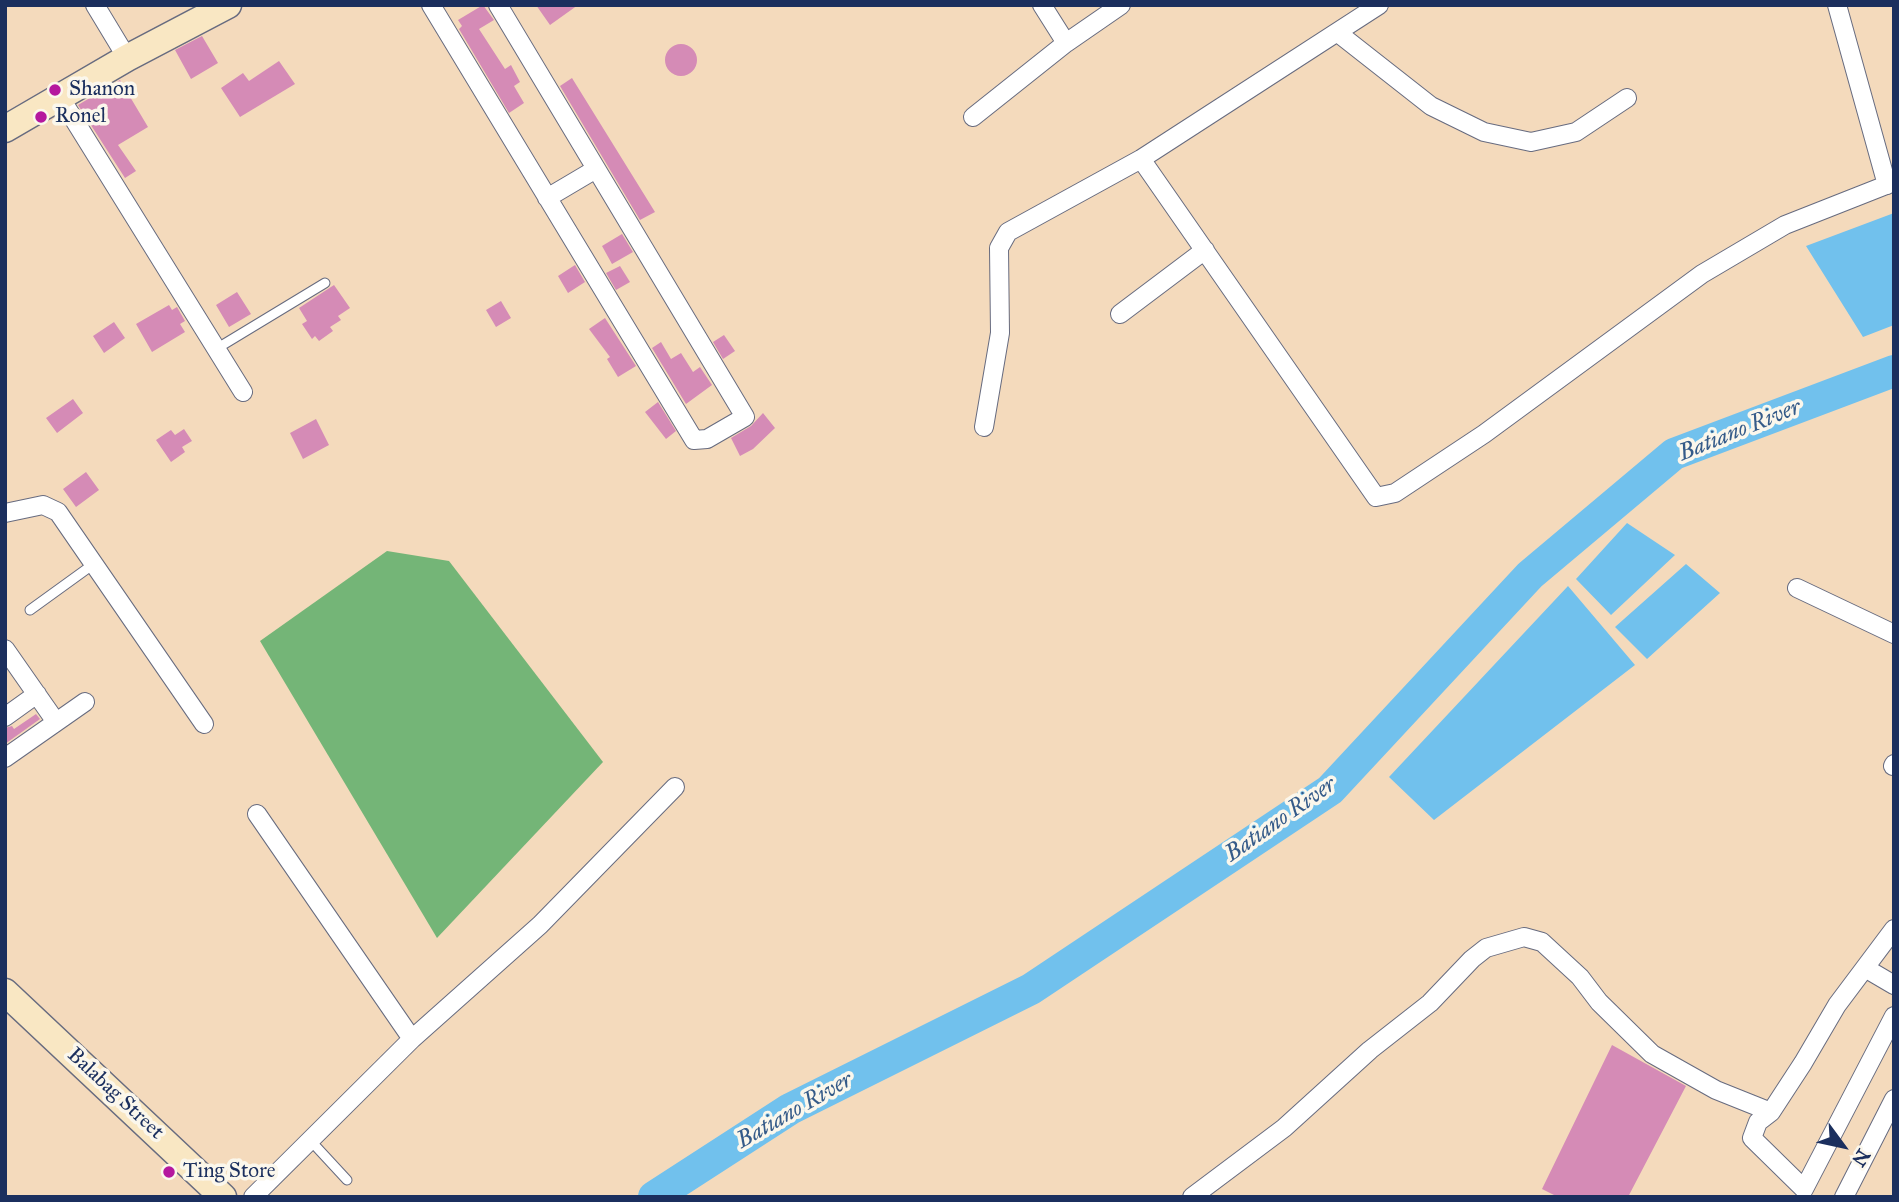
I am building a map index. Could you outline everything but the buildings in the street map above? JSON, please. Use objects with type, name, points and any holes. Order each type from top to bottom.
[{"type":"street","points":[[95,5],[127,58]]},
{"type":"street","points":[[5,129],[127,58],[228,5]]},
{"type":"street","points":[[431,5],[694,440],[707,439],[745,417],[498,5]]},
{"type":"street","points":[[1042,5],[1066,43]]},
{"type":"street","points":[[973,117],[1066,43],[1121,5]]},
{"type":"street","points":[[984,427],[1000,333],[999,248],[1008,232],[1141,159],[1379,5]]},
{"type":"street","points":[[1141,159],[1376,497],[1395,493],[1484,434],[1702,274],[1785,225],[1890,184],[1837,5]]},
{"type":"street","points":[[1338,33],[1431,106],[1485,132],[1531,142],[1576,132],[1627,98]]},
{"type":"street","points":[[60,97],[243,392]]},
{"type":"street","points":[[547,198],[596,169]]},
{"type":"street","points":[[1120,314],[1205,250]]},
{"type":"street","points":[[5,513],[52,507],[95,563],[204,724]]},
{"type":"street","points":[[1797,588],[1894,634]]},
{"type":"street","points":[[5,649],[56,722]]},
{"type":"street","points":[[5,717],[37,694]]},
{"type":"street","points":[[5,758],[85,702]]},
{"type":"street","points":[[253,1197],[412,1039],[540,925],[674,787]]},
{"type":"street","points":[[257,814],[412,1039]]},
{"type":"street","points":[[1894,929],[1837,1005],[1770,1112],[1758,1122],[1752,1138],[1806,1193],[1894,1016]]},
{"type":"street","points":[[1192,1197],[1284,1128],[1353,1064],[1430,1003],[1486,948],[1524,937],[1542,942],[1580,976],[1599,1002],[1652,1054],[1716,1090],[1770,1112]]},
{"type":"street","points":[[1866,968],[1894,985]]},
{"type":"street","name":"Balabag Street","points":[[5,992],[223,1197]]},
{"type":"street","points":[[1844,1197],[1894,1099]]},
{"type":"lane","points":[[216,349],[325,283]]},
{"type":"lane","points":[[30,610],[95,563]]},
{"type":"lane","points":[[310,1140],[348,1180]]},
{"type":"green space","points":[[387,551],[449,561],[603,762],[437,938],[260,641]]},
{"type":"water","points":[[1894,213],[1894,325],[1863,337],[1806,246]]},
{"type":"water","points":[[1627,523],[1675,555],[1611,615],[1576,579]]},
{"type":"water","points":[[1686,564],[1720,593],[1647,659],[1615,627]]},
{"type":"water","points":[[1568,586],[1635,665],[1434,820],[1389,777]]},
{"type":"waterway","name":"Batiano River","points":[[654,1197],[790,1109],[1031,989],[1330,790],[1530,575],[1674,454],[1894,371]]},
{"type":"place","name":"Shanon","points":[[55,90]]},
{"type":"place","name":"Ronel","points":[[41,117]]},
{"type":"place","name":"Ting Store","points":[[169,1172]]}]
